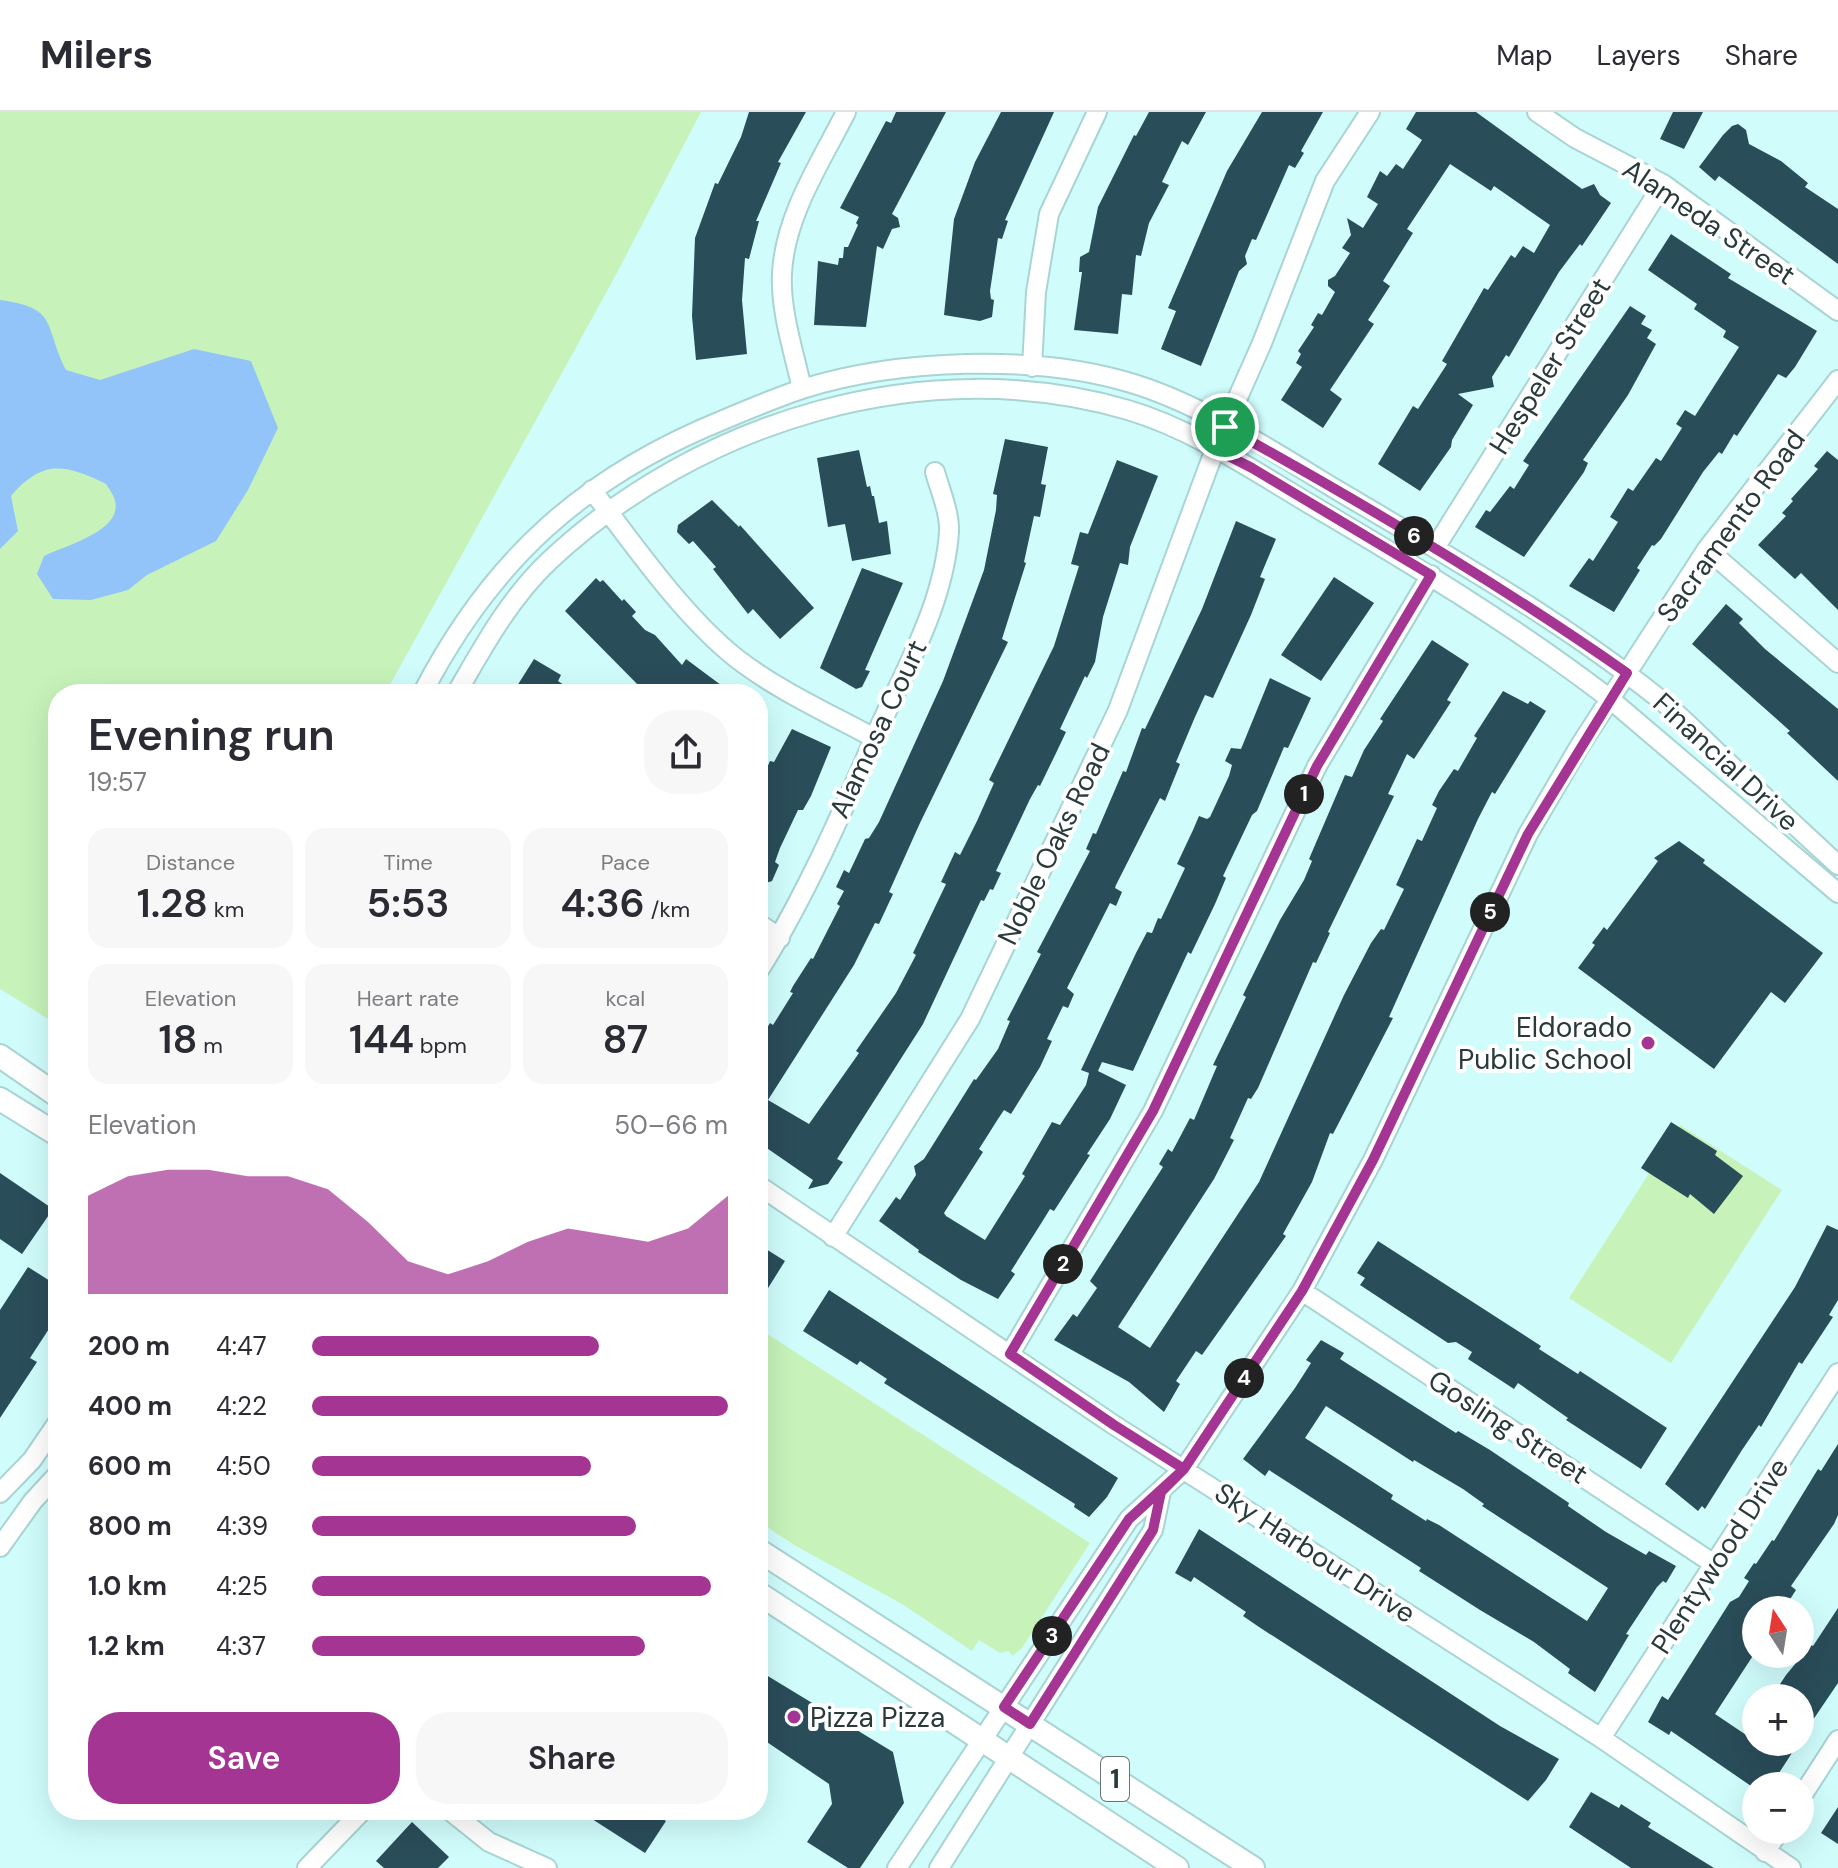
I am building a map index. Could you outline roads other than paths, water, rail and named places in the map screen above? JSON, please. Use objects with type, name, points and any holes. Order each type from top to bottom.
[{"type":"main road","points":[[0,1056],[48,1089]]},
{"type":"main road","points":[[0,1099],[48,1129]]},
{"type":"main road","name":"1","points":[[768,1556],[1253,1868]]},
{"type":"main road","name":"1","points":[[768,1600],[1177,1868]]},
{"type":"street","points":[[802,389],[784,304],[782,273],[791,224],[846,112]]},
{"type":"street","points":[[1032,367],[1036,292],[1049,214],[1097,112]]},
{"type":"street","name":"Noble Oaks Road","points":[[833,1237],[977,1005],[1118,710],[1215,449],[1262,343],[1325,181],[1370,112]]},
{"type":"street","name":"Alameda Street","points":[[1537,112],[1575,138],[1663,184],[1838,311]]},
{"type":"street","name":"Hespeler Street","points":[[1435,548],[1663,184]]},
{"type":"street","name":"Financial Drive","points":[[428,684],[470,613],[531,538],[592,490],[682,436],[802,389],[885,371],[963,365],[1032,367],[1130,383],[1185,405],[1435,548],[1551,620],[1662,700],[1838,865]]},
{"type":"street","name":"Sacramento Road","points":[[897,1868],[1129,1519],[1184,1469],[1302,1291],[1373,1160],[1528,834],[1707,549],[1838,380]]},
{"type":"street","name":"Financial Drive","points":[[462,684],[505,610],[547,563],[636,493],[694,458],[758,431],[830,408],[881,396],[981,390],[1060,395],[1129,410],[1215,449],[1431,575],[1575,671],[1838,893]]},
{"type":"street","name":"Alamosa Court","points":[[768,957],[780,938],[933,609],[944,567],[949,528],[935,472]]},
{"type":"street","points":[[592,490],[702,626],[735,657],[769,681],[874,738]]},
{"type":"street","points":[[1707,549],[1838,663]]},
{"type":"street","points":[[1010,1354],[1153,1111],[1317,766],[1431,575]]},
{"type":"street","points":[[768,930],[780,938]]},
{"type":"street","name":"Sky Harbour Drive","points":[[768,1192],[1114,1425],[1601,1738],[1791,1868]]},
{"type":"street","name":"Gosling Street","points":[[1302,1291],[1714,1564]]},
{"type":"street","name":"Plentywood Drive","points":[[1601,1738],[1838,1373]]},
{"type":"street","points":[[0,1493],[32,1460],[48,1437]]},
{"type":"street","points":[[32,1460],[48,1471]]},
{"type":"street","points":[[0,1547],[33,1501],[48,1486]]},
{"type":"street","points":[[939,1868],[1153,1530],[1161,1492]]},
{"type":"street","points":[[1814,1777],[1838,1740]]},
{"type":"street","points":[[307,1868],[353,1820]]},
{"type":"street","points":[[462,1820],[489,1842],[547,1868]]},
{"type":"street","points":[[1765,1852],[1770,1844]]},
{"type":"water","points":[[0,300],[19,303],[41,314],[51,330],[66,370],[100,380],[194,349],[251,361],[278,428],[248,490],[216,541],[147,575],[128,590],[91,600],[53,599],[37,574],[44,556],[90,536],[110,521],[115,512],[114,499],[106,484],[78,472],[55,469],[34,476],[11,496],[18,531],[0,549]]},
{"type":"place","name":"Eldorado Public School","points":[[1648,1043]]},
{"type":"place","name":"Pizza Pizza","points":[[794,1717]]}]
